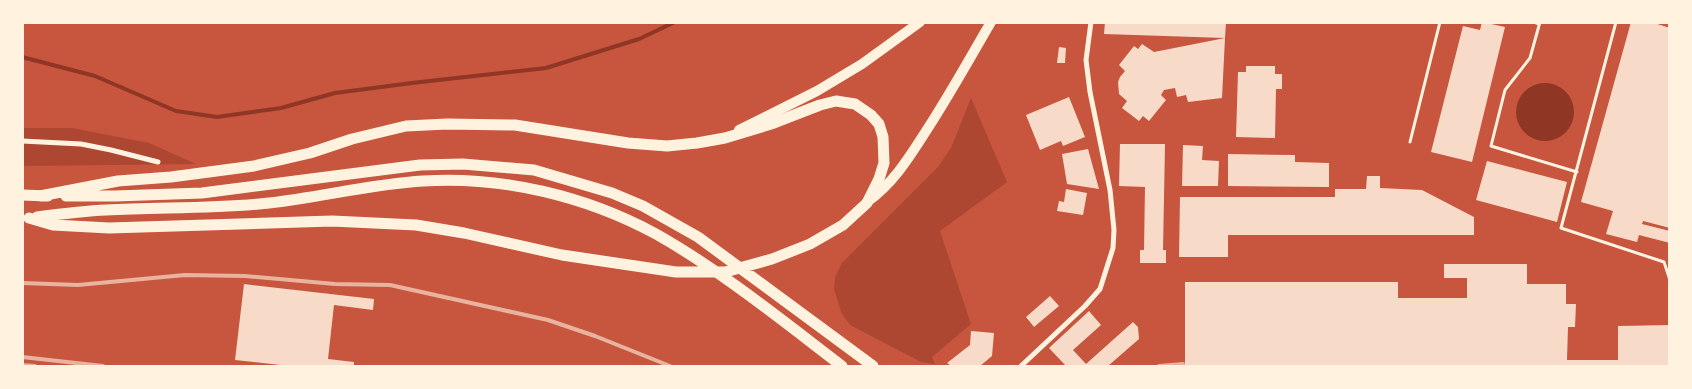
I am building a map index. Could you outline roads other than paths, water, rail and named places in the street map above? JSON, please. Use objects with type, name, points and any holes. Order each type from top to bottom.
[{"type":"highway","points":[[725,138],[817,91],[862,64],[920,22]]},
{"type":"highway","points":[[26,218],[53,224],[109,228],[332,221],[416,225],[464,233],[562,255],[676,272],[725,272],[772,259],[810,244],[843,225],[879,194],[909,158],[951,93],[991,22]]},
{"type":"highway","points":[[40,196],[118,181],[171,177],[254,166],[310,153],[352,139],[406,126],[447,124],[515,126],[667,146],[725,138],[771,124],[820,105],[836,102],[855,104],[879,124],[884,137],[884,163],[879,179],[867,203]]},
{"type":"highway","points":[[22,195],[115,196],[202,193],[420,165],[463,164],[534,170],[612,192],[643,206],[698,237],[873,366]]},
{"type":"highway","points":[[26,218],[105,210],[203,208],[270,203],[422,181],[461,181],[528,188],[565,197],[612,214],[655,234],[746,294],[842,366]]},
{"type":"street","points":[[1021,366],[1085,306],[1100,289],[1113,248],[1114,230],[1110,190],[1090,92],[1086,60],[1091,22]]},
{"type":"street","points":[[22,141],[80,144],[158,162]]},
{"type":"lane","points":[[1410,142],[1440,22]]},
{"type":"lane","points":[[1534,22],[1540,23],[1530,58],[1505,90],[1491,146],[1577,172]]},
{"type":"lane","points":[[1616,22],[1561,228],[1664,262],[1670,280]]},
{"type":"waterway","points":[[22,57],[95,76],[176,111],[217,117],[281,108],[335,93],[546,68],[639,39],[675,22]]},
{"type":"railway","points":[[22,283],[78,285],[185,275],[245,276],[335,284],[390,285],[548,320],[595,336],[670,366]]},
{"type":"railway","points":[[22,357],[103,366]]},
{"type":"railway","points":[[1159,366],[1183,364]]},
{"type":"railway","points":[[22,365],[35,366]]}]
